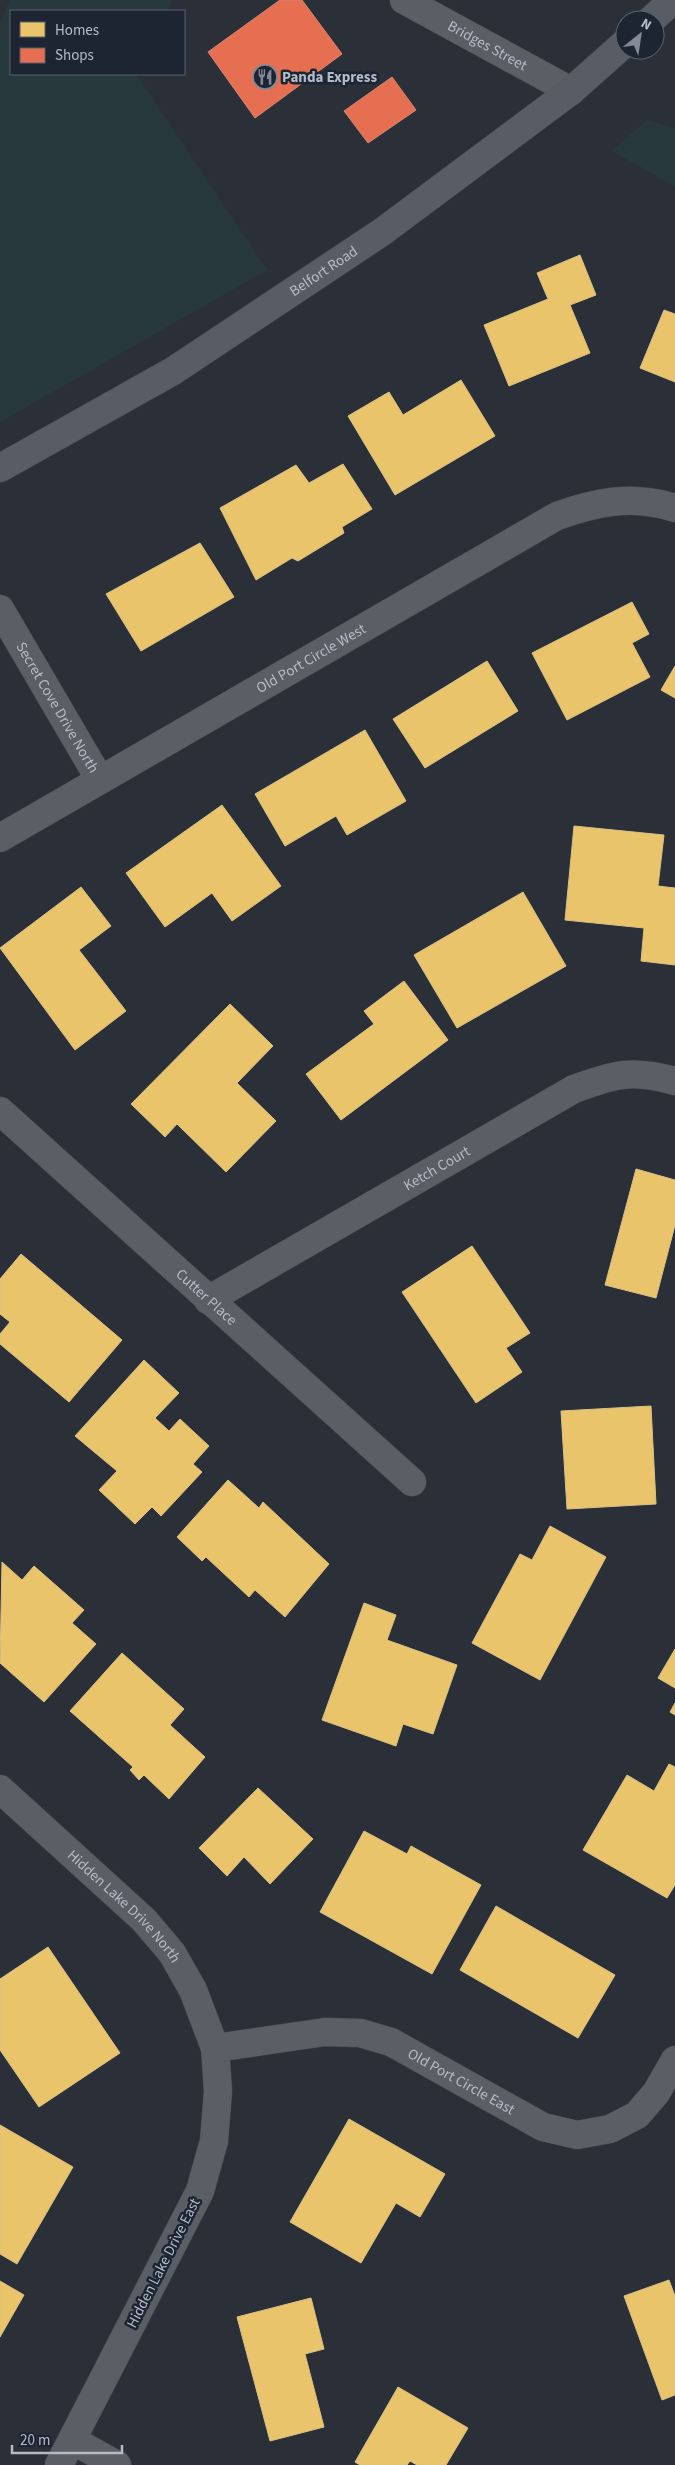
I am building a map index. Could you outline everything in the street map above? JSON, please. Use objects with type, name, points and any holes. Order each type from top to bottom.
[{"type":"street","name":"Bridges Street","points":[[404,0],[572,92]]},
{"type":"street","points":[[662,10],[673,0]]},
{"type":"street","name":"Belfort Road","points":[[0,468],[189,360],[382,232],[572,92],[615,52]]},
{"type":"street","name":"Old Port Circle West","points":[[0,838],[557,516],[590,504],[629,501],[675,508]]},
{"type":"street","name":"Secret Cove Drive North","points":[[0,609],[100,780]]},
{"type":"street","name":"Ketch Court","points":[[208,1300],[574,1089],[614,1075],[651,1075],[675,1082]]},
{"type":"street","name":"Cutter Place","points":[[0,1111],[412,1482]]},
{"type":"street","name":"Hidden Lake Drive North","points":[[0,1789],[144,1920],[172,1953],[193,1990],[214,2048]]},
{"type":"street","name":"Old Port Circle East","points":[[214,2048],[325,2032],[360,2033],[391,2042],[543,2127],[577,2135],[610,2129],[637,2115],[656,2093],[675,2060]]},
{"type":"street","name":"Hidden Lake Drive East","points":[[59,2465],[200,2191],[214,2141],[218,2091],[214,2048]]},
{"type":"street","points":[[72,2440],[117,2465]]},
{"type":"shaded area","points":[[10,0],[172,0],[167,10],[10,10],[10,75],[137,75],[267,270],[0,422],[0,22]]},
{"type":"shaded area","points":[[647,120],[675,128],[675,186],[612,151]]},
{"type":"building: Homes","points":[[580,255],[596,295],[570,305],[590,353],[509,386],[484,325],[548,299],[537,273]]},
{"type":"building: Homes","points":[[664,310],[675,314],[675,382],[640,368]]},
{"type":"building: Homes","points":[[461,380],[495,436],[395,495],[348,416],[389,392],[403,415]]},
{"type":"building: Homes","points":[[343,464],[372,509],[342,527],[344,533],[298,561],[292,558],[256,580],[220,508],[296,465],[309,483]]},
{"type":"building: Homes","points":[[200,543],[234,597],[141,651],[106,594]]},
{"type":"building: Homes","points":[[632,602],[649,634],[632,643],[650,677],[567,720],[532,653]]},
{"type":"building: Homes","points":[[487,661],[518,711],[425,768],[393,719]]},
{"type":"building: Homes","points":[[675,666],[675,698],[661,690]]},
{"type":"building: Homes","points":[[365,730],[406,801],[347,835],[336,816],[285,846],[255,794]]},
{"type":"building: Homes","points":[[222,805],[281,886],[232,921],[212,893],[165,927],[126,873]]},
{"type":"building: Homes","points":[[574,826],[664,835],[658,886],[675,888],[675,965],[641,961],[644,928],[565,920]]},
{"type":"building: Homes","points":[[81,887],[111,926],[79,950],[126,1011],[75,1050],[0,948]]},
{"type":"building: Homes","points":[[523,892],[566,966],[457,1028],[414,955]]},
{"type":"building: Homes","points":[[404,981],[448,1040],[341,1120],[306,1074],[374,1024],[364,1011]]},
{"type":"building: Homes","points":[[230,1004],[273,1046],[237,1083],[276,1121],[226,1172],[177,1124],[165,1137],[131,1104]]},
{"type":"building: Homes","points":[[636,1169],[675,1180],[675,1225],[656,1298],[605,1285]]},
{"type":"building: Homes","points":[[472,1246],[530,1333],[506,1348],[522,1372],[476,1403],[402,1292]]},
{"type":"building: Homes","points":[[21,1254],[122,1340],[69,1402],[0,1344],[0,1334],[10,1322],[0,1314],[0,1279]]},
{"type":"building: Homes","points":[[144,1360],[179,1393],[155,1418],[169,1431],[180,1419],[209,1446],[193,1464],[202,1472],[161,1516],[152,1507],[135,1524],[99,1490],[117,1471],[75,1436]]},
{"type":"building: Homes","points":[[651,1406],[656,1504],[567,1509],[561,1411]]},
{"type":"building: Homes","points":[[228,1480],[259,1508],[263,1502],[329,1564],[285,1617],[255,1590],[249,1597],[206,1557],[202,1561],[177,1537]]},
{"type":"building: Homes","points":[[550,1526],[606,1557],[540,1680],[472,1643],[520,1554],[532,1560]]},
{"type":"building: Homes","points":[[2,1562],[22,1580],[34,1566],[84,1610],[72,1623],[96,1644],[44,1702],[0,1663]]},
{"type":"building: Homes","points":[[364,1603],[396,1615],[387,1640],[457,1665],[433,1734],[403,1724],[396,1746],[322,1720]]},
{"type":"building: Homes","points":[[675,1649],[675,1688],[658,1678]]},
{"type":"building: Homes","points":[[122,1653],[184,1709],[170,1725],[205,1757],[169,1799],[144,1775],[139,1780],[130,1770],[133,1767],[70,1711]]},
{"type":"building: Homes","points":[[675,1703],[675,1715],[670,1712]]},
{"type":"building: Homes","points":[[669,1764],[675,1767],[675,1885],[667,1898],[583,1850],[627,1775],[654,1791]]},
{"type":"building: Homes","points":[[258,1788],[313,1839],[270,1884],[244,1857],[227,1876],[199,1848]]},
{"type":"building: Homes","points":[[364,1831],[407,1854],[411,1846],[481,1885],[432,1974],[320,1912]]},
{"type":"building: Homes","points":[[496,1906],[615,1975],[578,2038],[460,1970]]},
{"type":"building: Homes","points":[[48,1947],[120,2053],[39,2107],[0,2050],[0,1979]]},
{"type":"building: Homes","points":[[349,2119],[445,2174],[420,2217],[396,2203],[361,2263],[290,2222]]},
{"type":"building: Homes","points":[[0,2125],[73,2167],[17,2264],[0,2254]]},
{"type":"building: Homes","points":[[669,2280],[675,2296],[675,2395],[662,2400],[624,2296]]},
{"type":"building: Homes","points":[[0,2281],[24,2295],[0,2337]]},
{"type":"building: Homes","points":[[311,2298],[324,2349],[305,2354],[324,2427],[270,2441],[237,2317]]},
{"type":"building: Homes","points":[[398,2387],[468,2428],[446,2465],[417,2465],[410,2461],[407,2465],[360,2465],[355,2462]]},
{"type":"building: Shops","points":[[280,0],[302,0],[342,54],[255,118],[208,52]]},
{"type":"building: Shops","points":[[392,77],[416,110],[368,143],[344,111]]},
{"type":"place","name":"Panda Express","points":[[265,77]]}]
